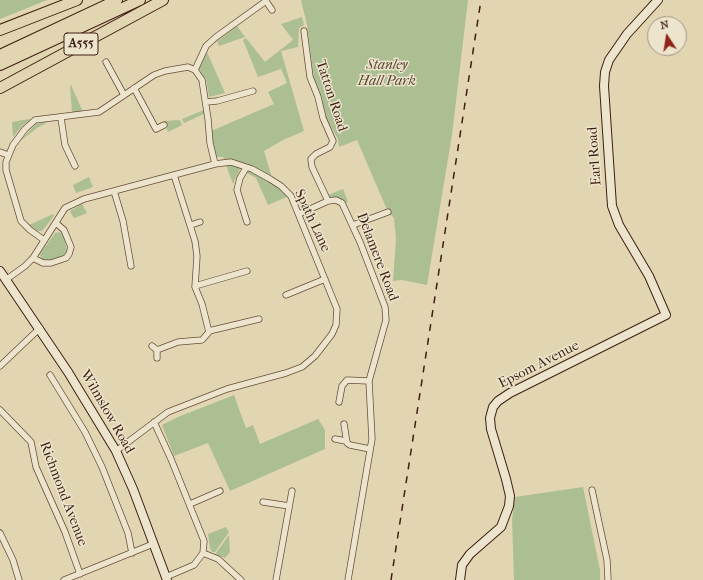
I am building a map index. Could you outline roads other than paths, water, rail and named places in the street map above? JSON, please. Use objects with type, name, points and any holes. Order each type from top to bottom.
[{"type":"highway","points":[[0,30],[77,0]]},
{"type":"highway","name":"A555","points":[[0,55],[117,0]]},
{"type":"highway","name":"A555","points":[[0,65],[140,0]]},
{"type":"highway","name":"A555","points":[[0,88],[163,0]]},
{"type":"street","name":"Earl Road","points":[[658,0],[627,34],[609,60],[605,72],[604,86],[612,206],[619,225],[649,276],[666,315]]},
{"type":"street","points":[[195,70],[206,46],[216,37],[266,2],[272,10]]},
{"type":"street","name":"Tatton Road","points":[[304,31],[310,78],[318,97],[323,118],[333,141],[330,147],[316,154],[311,159],[312,167],[328,201]]},
{"type":"street","points":[[106,62],[124,95]]},
{"type":"street","points":[[44,240],[30,230],[22,221],[6,170],[8,155],[19,136],[35,120],[61,118],[99,112],[134,88],[160,73],[188,67],[195,70],[202,80],[210,143],[215,164]]},
{"type":"street","points":[[134,88],[156,129],[164,126]]},
{"type":"street","points":[[206,102],[217,101],[253,90]]},
{"type":"street","points":[[61,118],[64,146],[75,166]]},
{"type":"street","points":[[0,152],[8,155]]},
{"type":"street","name":"Spath Lane","points":[[7,279],[33,258],[65,208],[75,201],[215,164],[231,162],[252,169],[281,186],[291,196],[337,309],[336,325],[327,341],[310,360],[295,370],[244,383],[168,412],[116,451]]},
{"type":"street","points":[[246,168],[240,178],[237,190],[248,222]]},
{"type":"street","points":[[156,358],[155,348],[178,342],[202,340],[206,337],[209,331],[202,304],[195,286],[197,248],[174,175]]},
{"type":"street","points":[[114,191],[123,220],[131,266]]},
{"type":"street","name":"Delamere Road","points":[[328,201],[336,200],[342,203],[353,225],[383,299],[386,311],[386,320],[369,381],[372,431],[348,580]]},
{"type":"street","points":[[299,214],[328,201]]},
{"type":"street","points":[[353,225],[388,212]]},
{"type":"street","points":[[191,225],[200,222]]},
{"type":"street","points":[[33,258],[51,263],[66,258],[69,254],[71,248],[64,230],[56,223]]},
{"type":"street","name":"Wilmslow Road","points":[[0,271],[40,328],[116,451],[133,489],[167,579]]},
{"type":"street","points":[[195,286],[247,271]]},
{"type":"street","points":[[286,294],[325,279]]},
{"type":"street","name":"Epsom Avenue","points":[[460,580],[462,565],[470,554],[501,527],[509,506],[510,496],[491,429],[490,418],[493,408],[498,401],[510,393],[666,315]]},
{"type":"street","points":[[209,331],[260,319]]},
{"type":"street","points":[[0,366],[40,328]]},
{"type":"street","name":"Wilmslow Road","points":[[50,375],[85,432],[102,467],[128,533],[132,553]]},
{"type":"street","points":[[339,402],[342,386],[347,380],[369,381]]},
{"type":"street","name":"Richmond Avenue","points":[[0,410],[31,442],[36,467],[65,532],[80,574]]},
{"type":"street","points":[[154,422],[202,535],[203,553],[199,560],[189,569],[167,579]]},
{"type":"street","points":[[344,424],[346,441]]},
{"type":"street","points":[[335,439],[346,441],[350,445],[370,449]]},
{"type":"street","points":[[592,490],[608,560],[608,580]]},
{"type":"street","points":[[190,504],[220,491]]},
{"type":"street","points":[[276,580],[292,491]]},
{"type":"street","points":[[263,502],[289,506]]},
{"type":"street","points":[[0,533],[13,560],[19,580]]},
{"type":"street","points":[[64,580],[153,544]]},
{"type":"street","points":[[203,553],[218,559],[240,580]]},
{"type":"railway","points":[[391,580],[481,0]]},
{"type":"park label","name":"Stanley Hall Park","points":[[387,74]]}]
